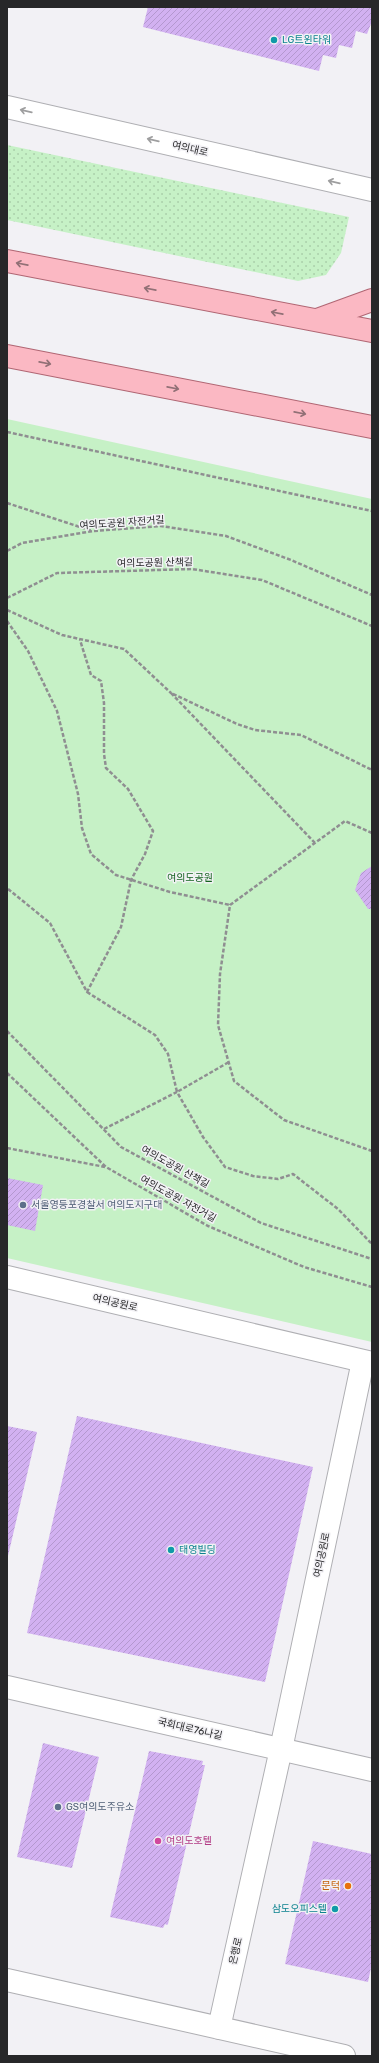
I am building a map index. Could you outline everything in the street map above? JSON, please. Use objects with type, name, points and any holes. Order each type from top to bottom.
[{"type":"main road","points":[[7,261],[372,331]]},
{"type":"main road","points":[[316,320],[372,300]]},
{"type":"main road","points":[[7,356],[372,427]]},
{"type":"street","name":"여의대로","points":[[7,107],[372,190]]},
{"type":"street","name":"여의공원로","points":[[7,1277],[368,1362],[281,1750]]},
{"type":"street","name":"국회대로76나길","points":[[7,1687],[372,1770]]},
{"type":"street","name":"은행로","points":[[219,2028],[281,1750]]},
{"type":"street","points":[[7,1980],[344,2056]]},
{"type":"path","points":[[7,432],[372,511]]},
{"type":"path","points":[[7,503],[93,531]]},
{"type":"path","name":"여의도공원 자전거길","points":[[7,551],[22,543],[93,531],[161,526],[226,536],[291,560],[372,595]]},
{"type":"path","name":"여의도공원 산책길","points":[[7,598],[57,573],[192,569],[262,580],[372,626]]},
{"type":"path","points":[[7,610],[62,635],[124,649],[171,693],[315,843]]},
{"type":"path","points":[[7,628],[8,622]]},
{"type":"path","points":[[8,622],[28,651],[57,711],[78,794],[82,828],[91,854],[116,876],[170,892],[230,905]]},
{"type":"path","points":[[80,640],[92,676],[101,681],[104,703],[104,754],[106,768],[128,789],[153,831],[145,854],[131,880],[121,927],[87,992]]},
{"type":"path","points":[[171,693],[237,724],[255,730],[301,736],[372,770]]},
{"type":"path","points":[[372,834],[345,821],[230,905],[220,974],[218,1025],[234,1081],[284,1120],[372,1151]]},
{"type":"path","points":[[8,889],[50,923],[87,992],[155,1035],[168,1054],[177,1092],[203,1137],[225,1167],[253,1176],[278,1179],[293,1174],[338,1209],[372,1244]]},
{"type":"path","name":"여의도공원 산책길","points":[[7,1031],[121,1147],[261,1223],[372,1259]]},
{"type":"path","points":[[104,1129],[177,1092],[229,1062]]},
{"type":"path","name":"여의도공원 자전거길","points":[[7,1073],[106,1167],[208,1226],[304,1267],[372,1287]]},
{"type":"path","points":[[7,1148],[106,1167]]},
{"type":"green space","points":[[7,145],[349,217],[341,253],[326,275],[298,281],[7,220]]},
{"type":"green space","name":"여의도공원","points":[[7,419],[372,499],[372,1342],[7,1258]]},
{"type":"building","name":"LG트윈타워","points":[[148,7],[372,7],[372,21],[367,34],[356,31],[352,48],[339,45],[336,58],[323,55],[319,71],[143,27]]},
{"type":"building","points":[[372,866],[372,909],[368,909],[355,890],[361,873]]},
{"type":"building","name":"서울영등포경찰서 여의도지구대","points":[[7,1178],[43,1185],[35,1231],[7,1225]]},
{"type":"building","name":"태영빌딩","points":[[77,1416],[313,1467],[265,1682],[27,1633]]},
{"type":"building","points":[[7,1426],[37,1432],[8,1556],[7,1556]]},
{"type":"building","name":"GS여의도주유소","points":[[43,1743],[99,1757],[72,1868],[17,1857]]},
{"type":"building","name":"여의도호텔","points":[[149,1751],[203,1761],[202,1765],[205,1765],[168,1924],[165,1924],[163,1928],[110,1917]]},
{"type":"building","name":"삼도오피스텔","points":[[313,1841],[372,1854],[372,1963],[368,1982],[285,1964]]},
{"type":"place","name":"LG트윈타워","points":[[274,40]]},
{"type":"place","name":"서울영등포경찰서 여의도지구대","points":[[23,1205]]},
{"type":"place","name":"태영빌딩","points":[[171,1550]]},
{"type":"place","name":"GS여의도주유소","points":[[58,1807]]},
{"type":"place","name":"여의도호텔","points":[[158,1841]]},
{"type":"place","name":"문턱","points":[[348,1886]]},
{"type":"place","name":"삼도오피스텔","points":[[335,1909]]}]
